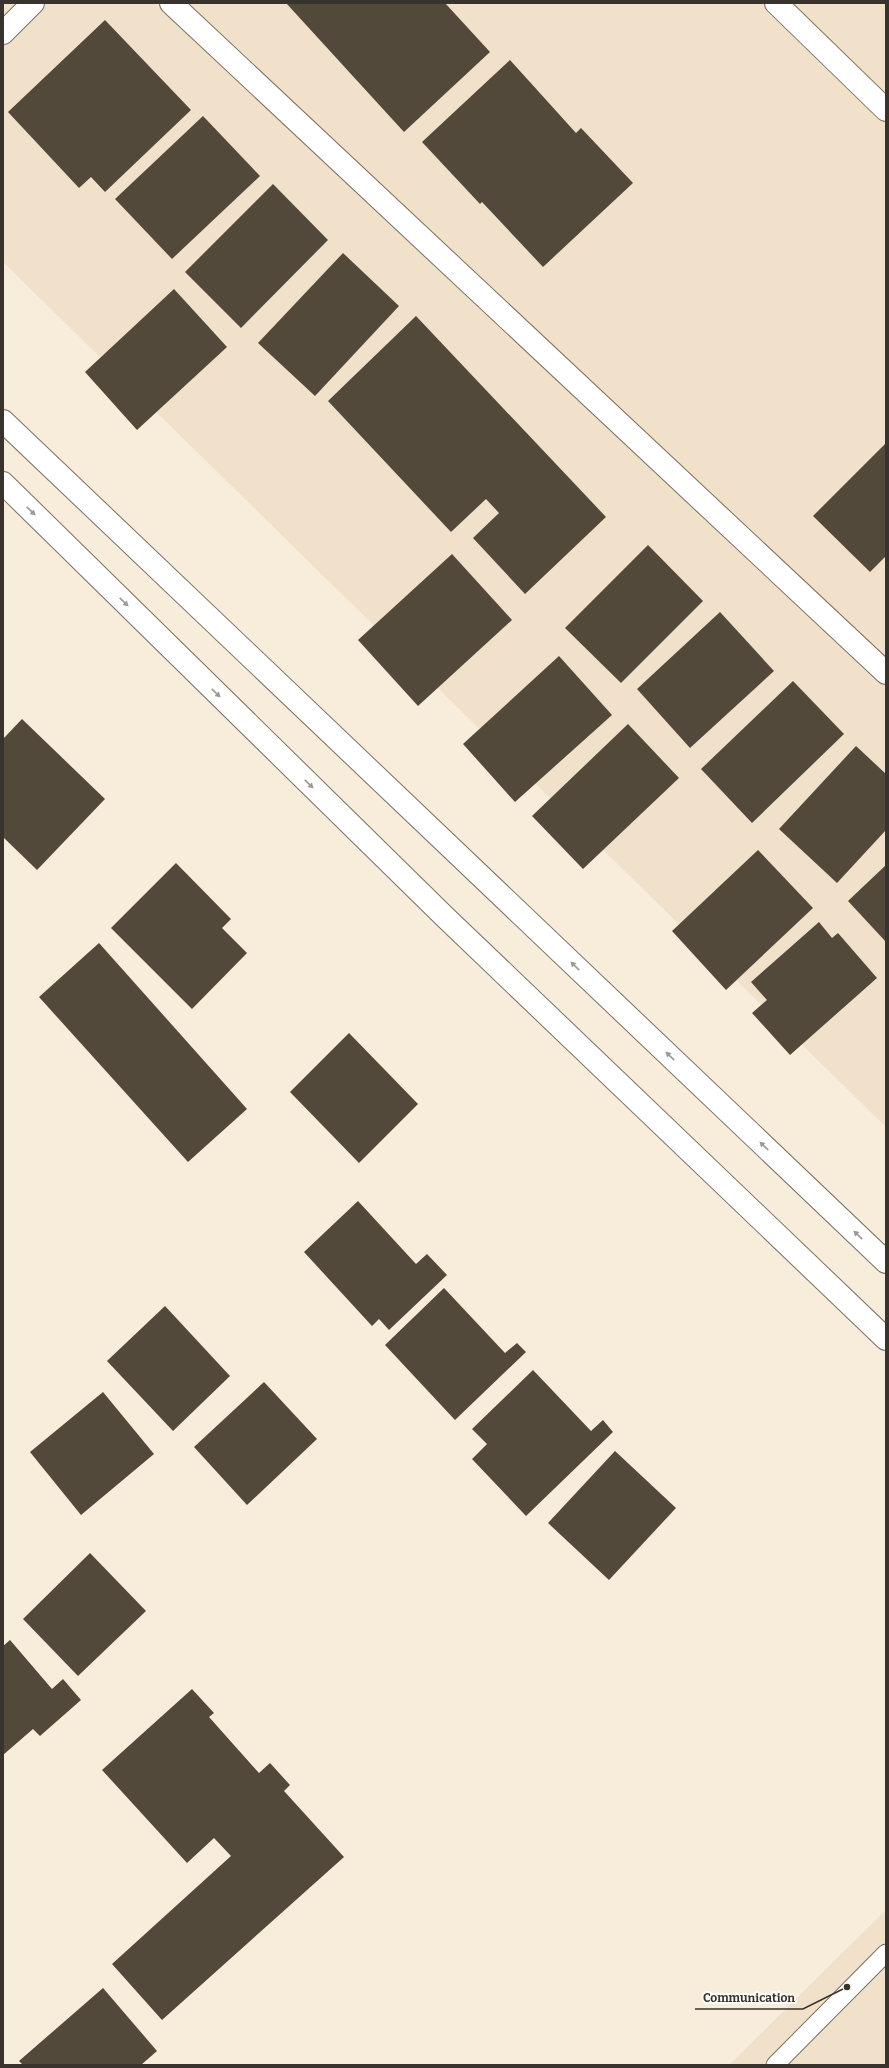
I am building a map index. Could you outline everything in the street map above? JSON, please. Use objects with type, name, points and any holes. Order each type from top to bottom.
[{"type":"street","points":[[3,33],[33,3]]},
{"type":"street","points":[[171,3],[886,673]]},
{"type":"street","points":[[776,3],[886,110]]},
{"type":"street","points":[[3,421],[886,1262]]},
{"type":"street","points":[[3,483],[439,911],[886,1339]]},
{"type":"lane","points":[[775,2065],[886,1953]]},
{"type":"shaded area","points":[[3,3],[886,3],[886,1127],[3,262]]},
{"type":"shaded area","points":[[886,1910],[886,2065],[729,2065]]},
{"type":"building","points":[[286,3],[445,3],[490,52],[404,132]]},
{"type":"building","points":[[105,20],[191,110],[105,192],[91,177],[79,188],[8,112]]},
{"type":"building","points":[[510,60],[576,133],[581,128],[633,183],[543,267],[482,202],[480,204],[422,142]]},
{"type":"building","points":[[203,116],[260,176],[172,259],[115,199]]},
{"type":"building","points":[[273,184],[328,240],[241,328],[185,272]]},
{"type":"building","points":[[343,253],[399,306],[315,396],[258,343]]},
{"type":"building","points":[[174,289],[227,347],[137,430],[85,372]]},
{"type":"building","points":[[416,316],[606,517],[525,594],[473,538],[499,513],[486,499],[451,532],[328,401]]},
{"type":"building","points":[[886,443],[886,556],[870,572],[813,516]]},
{"type":"building","points":[[648,545],[703,601],[621,683],[565,628]]},
{"type":"building","points":[[452,554],[512,620],[418,706],[358,640]]},
{"type":"building","points":[[720,612],[774,671],[690,748],[637,689]]},
{"type":"building","points":[[559,656],[612,715],[515,802],[463,744]]},
{"type":"building","points":[[793,681],[844,734],[752,823],[701,769]]},
{"type":"building","points":[[22,719],[105,799],[37,870],[3,837],[3,739]]},
{"type":"building","points":[[628,724],[679,778],[583,869],[532,816]]},
{"type":"building","points":[[856,746],[886,774],[886,830],[837,883],[779,829]]},
{"type":"building","points":[[758,850],[813,908],[726,990],[672,931]]},
{"type":"building","points":[[176,863],[231,919],[222,928],[247,953],[192,1009],[111,928]]},
{"type":"building","points":[[886,865],[886,942],[848,901]]},
{"type":"building","points":[[819,922],[832,938],[838,933],[877,978],[790,1055],[752,1013],[767,1000],[751,982]]},
{"type":"building","points":[[99,943],[247,1109],[188,1162],[39,997]]},
{"type":"building","points":[[349,1033],[418,1104],[359,1163],[290,1092]]},
{"type":"building","points":[[358,1201],[416,1264],[427,1254],[447,1275],[389,1330],[379,1319],[372,1326],[304,1252]]},
{"type":"building","points":[[444,1288],[505,1353],[517,1343],[526,1352],[455,1420],[385,1345]]},
{"type":"building","points":[[165,1306],[230,1376],[173,1431],[107,1361]]},
{"type":"building","points":[[533,1370],[591,1431],[603,1420],[613,1432],[526,1516],[472,1459],[487,1444],[472,1429]]},
{"type":"building","points":[[264,1382],[317,1439],[247,1505],[194,1447]]},
{"type":"building","points":[[103,1392],[154,1454],[81,1515],[30,1452]]},
{"type":"building","points":[[615,1451],[676,1508],[609,1580],[548,1523]]},
{"type":"building","points":[[90,1553],[146,1611],[78,1676],[23,1619]]},
{"type":"building","points":[[10,1640],[52,1689],[63,1679],[81,1700],[40,1736],[33,1729],[3,1755],[3,1646]]},
{"type":"building","points":[[192,1689],[214,1713],[209,1717],[259,1773],[270,1763],[290,1785],[284,1791],[344,1857],[162,2020],[112,1964],[231,1856],[214,1838],[187,1863],[102,1770]]},
{"type":"building","points":[[103,1988],[157,2051],[141,2065],[23,2065],[19,2061]]},
{"type":"place","name":"Communication","points":[[847,1987]]}]
